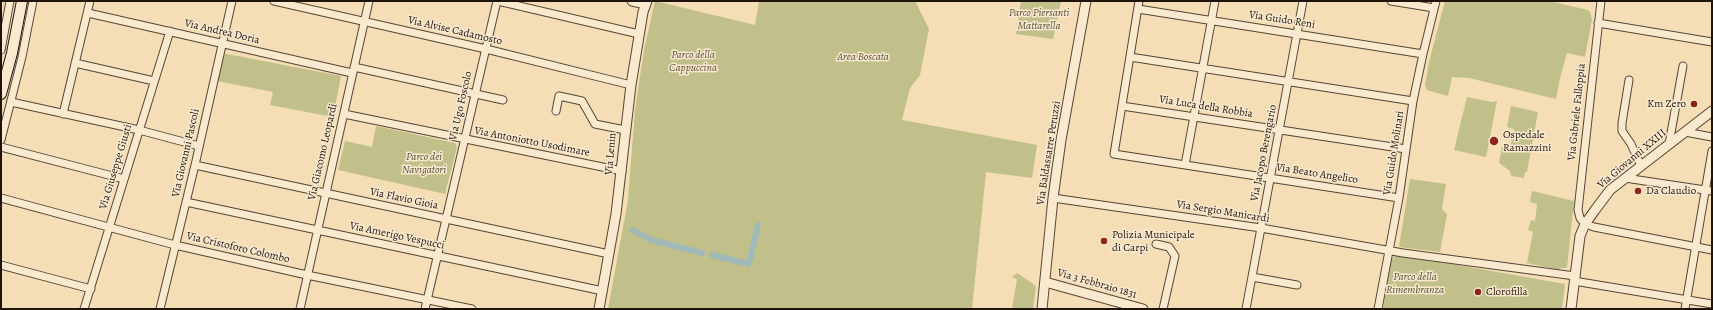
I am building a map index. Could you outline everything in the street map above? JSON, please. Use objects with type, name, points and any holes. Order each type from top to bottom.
[{"type":"main road","points":[[1,94],[12,53],[22,1]]},
{"type":"street","points":[[1,48],[10,1]]},
{"type":"street","points":[[1,140],[11,102],[33,1]]},
{"type":"street","points":[[63,114],[90,1]]},
{"type":"street","name":"Via Giovanni Pascoli","points":[[160,309],[232,1]]},
{"type":"street","name":"Via Alvise Cadamosto","points":[[274,1],[486,49],[631,85]]},
{"type":"street","name":"Via Giacomo Leopardi","points":[[300,309],[369,1]]},
{"type":"street","points":[[497,1],[639,34]]},
{"type":"street","name":"Via Ugo Foscolo","points":[[425,309],[497,1]]},
{"type":"street","points":[[632,1],[646,3]]},
{"type":"street","name":"Via Baldassarre Peruzzi","points":[[1042,309],[1053,198],[1061,140],[1086,1]]},
{"type":"street","points":[[1122,106],[1139,1]]},
{"type":"street","points":[[1185,165],[1215,1]]},
{"type":"street","name":"Via Jacopo Berengario","points":[[1246,309],[1303,1]]},
{"type":"street","points":[[1391,1],[1435,5]]},
{"type":"street","name":"Via Gabriele Falloppia","points":[[1585,224],[1580,218],[1578,210],[1601,1]]},
{"type":"street","name":"Via Lenin","points":[[599,309],[622,171],[625,130],[631,85],[639,34],[646,3]]},
{"type":"street","name":"Via Guido Molinari","points":[[1378,309],[1399,198],[1414,101],[1423,54],[1435,5]]},
{"type":"street","name":"Via Guido Reni","points":[[1138,9],[1423,54]]},
{"type":"street","name":"Via Andrea Doria","points":[[88,13],[222,43],[475,93],[503,100]]},
{"type":"street","points":[[1598,23],[1712,42]]},
{"type":"street","name":"Via Giuseppe Giusti","points":[[84,309],[170,31]]},
{"type":"street","points":[[1130,57],[1288,80],[1414,101]]},
{"type":"street","points":[[75,62],[154,81]]},
{"type":"street","points":[[1669,144],[1683,66]]},
{"type":"street","points":[[1629,80],[1622,131],[1644,164]]},
{"type":"street","points":[[556,111],[559,96],[582,101],[595,124],[625,130]]},
{"type":"street","points":[[11,102],[139,130],[199,146]]},
{"type":"street","name":"Via Luca della Robbia","points":[[1122,106],[1406,149]]},
{"type":"street","name":"Via Beato Angelico","points":[[1122,106],[1114,154],[1399,198]]},
{"type":"street","name":"Via Giovanni XXIII","points":[[1571,309],[1580,236],[1585,224],[1602,200],[1610,190],[1712,111]]},
{"type":"street","name":"Via Antoniotto Usodimare","points":[[344,114],[464,140],[622,171]]},
{"type":"street","points":[[1685,132],[1712,137]]},
{"type":"street","points":[[1,147],[124,179]]},
{"type":"street","points":[[1685,309],[1696,247],[1709,190],[1712,151]]},
{"type":"street","name":"Via Flavio Gioia","points":[[195,164],[609,254]]},
{"type":"street","points":[[1625,178],[1709,190]]},
{"type":"street","name":"Via Cristoforo Colombo","points":[[1,198],[175,245],[308,275],[472,309]]},
{"type":"street","name":"Via Sergio Manicardi","points":[[1053,198],[1261,228],[1388,250],[1575,279],[1712,304]]},
{"type":"street","name":"Via Amerigo Vespucci","points":[[186,202],[603,291]]},
{"type":"street","points":[[1585,224],[1712,250]]},
{"type":"street","points":[[1156,244],[1169,247],[1175,256],[1163,309]]},
{"type":"street","points":[[1,264],[91,289]]},
{"type":"street","points":[[1252,277],[1297,285]]},
{"type":"street","name":"Via 3 Febbraio 1831","points":[[1045,282],[1143,309]]},
{"type":"green space","points":[[655,1],[755,25],[759,1],[915,1],[929,29],[920,75],[910,88],[902,120],[1037,145],[1032,178],[986,172],[972,309],[608,309],[628,200],[635,110],[644,50]]},
{"type":"green space","name":"Parco Piersanti Mattarella","points":[[1021,1],[1061,1],[1053,39],[1016,34]]},
{"type":"green space","points":[[1445,1],[1549,1],[1588,10],[1592,19],[1585,57],[1567,53],[1556,99],[1469,78],[1452,77],[1448,96],[1427,90],[1425,85],[1429,62]]},
{"type":"green space","points":[[222,53],[341,76],[333,117],[270,105],[273,92],[217,81]]},
{"type":"green space","points":[[1467,97],[1492,102],[1497,101],[1486,157],[1454,150]]},
{"type":"green space","points":[[1511,106],[1538,112],[1527,172],[1525,172],[1524,178],[1511,176],[1510,171],[1499,163],[1502,147],[1510,148],[1514,129],[1507,127]]},
{"type":"green space","name":"Parco dei Navigatori","points":[[376,126],[455,143],[457,147],[445,194],[338,170],[345,141],[372,147]]},
{"type":"green space","points":[[1410,179],[1446,184],[1442,209],[1447,214],[1440,252],[1399,247]]},
{"type":"green space","points":[[1532,191],[1574,201],[1567,268],[1561,268],[1559,270],[1527,263],[1533,232],[1528,230],[1531,220],[1535,221],[1537,204],[1530,202]]},
{"type":"green space","name":"Parco della Rimembranza","points":[[1401,255],[1565,284],[1562,309],[1383,309],[1391,260],[1395,256]]},
{"type":"green space","points":[[1017,273],[1036,286],[1033,309],[1012,309],[1017,279],[1012,277]]},
{"type":"waterway","points":[[712,255],[748,264],[758,225]]},
{"type":"waterway","points":[[633,230],[651,240],[702,253]]},
{"type":"place","name":"Km Zero","points":[[1694,104]]},
{"type":"place","name":"Ospedale Ramazzini","points":[[1494,141]]},
{"type":"place","name":"Da Claudio","points":[[1638,191]]},
{"type":"place","name":"Polizia Municipale di Carpi","points":[[1104,241]]},
{"type":"place","name":"Clorofilla","points":[[1478,292]]},
{"type":"park label","name":"Area Boscata","points":[[863,57]]},
{"type":"park label","name":"Parco della Cappuccina","points":[[693,61]]}]
